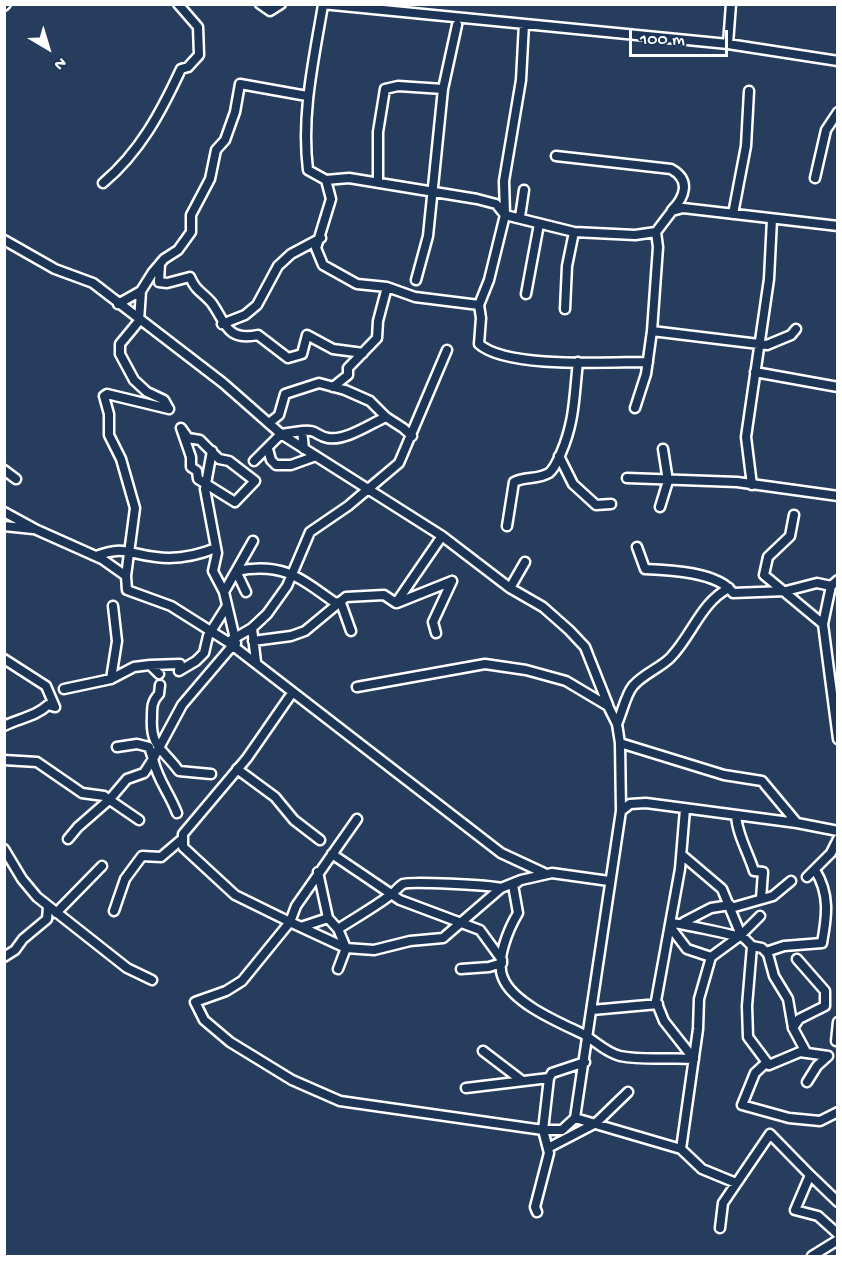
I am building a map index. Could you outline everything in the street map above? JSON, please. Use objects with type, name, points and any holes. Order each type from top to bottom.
[{"type":"street","points":[[103,183],[126,165],[150,129],[181,69],[188,67],[199,55],[198,27],[178,4]]},
{"type":"street","points":[[260,4],[270,11],[281,4]]},
{"type":"street","points":[[728,44],[731,4]]},
{"type":"street","points":[[556,156],[671,169],[678,172],[684,187],[683,199],[656,232],[635,235],[574,232],[505,215],[496,204],[338,177],[326,180],[308,170],[306,152],[308,96],[323,5],[728,44],[837,61]]},
{"type":"street","points":[[524,24],[521,80],[504,181],[505,215],[489,280],[479,305],[482,318],[479,344],[485,349],[525,359],[648,362]]},
{"type":"street","points":[[416,280],[428,236],[443,89],[457,25]]},
{"type":"street","points":[[118,304],[141,291],[160,264],[178,250],[191,232],[191,215],[210,179],[216,150],[225,140],[235,112],[240,84],[308,96]]},
{"type":"street","points":[[378,183],[378,132],[385,89],[398,86],[443,89]]},
{"type":"street","points":[[733,214],[746,146],[749,91]]},
{"type":"street","points":[[815,178],[826,130],[837,112]]},
{"type":"street","points":[[326,180],[331,199],[316,248],[323,265],[357,284],[387,287],[415,297],[479,305]]},
{"type":"street","points":[[520,217],[524,190]]},
{"type":"street","points":[[672,211],[683,208],[837,226]]},
{"type":"street","points":[[752,485],[746,437],[769,279],[772,219]]},
{"type":"street","points":[[526,294],[539,224]]},
{"type":"street","points":[[565,309],[567,266],[574,232]]},
{"type":"street","points":[[635,408],[648,362],[652,331],[658,247],[656,232]]},
{"type":"street","points":[[222,324],[245,315],[257,305],[278,266],[291,254],[321,237]]},
{"type":"street","points":[[4,240],[55,269],[90,281],[223,383],[281,434],[365,490],[442,536],[510,588],[543,607],[577,638],[590,657],[617,724],[620,743],[621,811],[575,1118],[562,1130],[543,1130],[508,1123],[340,1101],[292,1080],[230,1042],[204,1020],[196,1007],[197,1000],[226,991],[242,981],[290,922],[296,906],[318,872],[357,819]]},
{"type":"street","points":[[160,264],[159,282],[166,284],[190,277],[194,289],[211,303],[222,324],[247,337],[258,335],[288,357],[302,354],[307,335],[333,349],[363,353]]},
{"type":"street","points":[[333,387],[348,375],[348,368],[377,338],[378,321],[387,287]]},
{"type":"street","points":[[141,291],[140,321],[123,339],[120,354],[136,382],[147,392],[164,400],[170,408],[167,410],[107,394],[104,396],[109,414],[109,435],[120,459],[135,508],[127,549],[127,590],[167,604],[233,644],[501,853],[544,873],[609,881]]},
{"type":"street","points":[[652,331],[767,345],[791,335],[796,329]]},
{"type":"street","points":[[68,839],[110,799],[127,779],[144,773],[160,750],[182,705],[233,644],[267,614],[293,573],[310,532],[348,506],[398,465],[447,350]]},
{"type":"street","points":[[553,468],[574,414],[578,362]]},
{"type":"street","points":[[755,372],[837,387]]},
{"type":"street","points":[[269,423],[279,415],[285,394],[319,383],[370,401],[386,417],[412,436]]},
{"type":"street","points":[[254,461],[281,434],[313,430],[327,438],[346,436],[386,417]]},
{"type":"street","points":[[181,429],[188,438],[200,440],[212,452],[219,459],[229,461],[255,481],[235,502],[205,485],[191,467],[191,457],[181,429]]},
{"type":"street","points":[[302,431],[304,449]]},
{"type":"street","points":[[268,449],[271,460],[276,465],[291,465],[316,456]]},
{"type":"street","points":[[660,507],[668,481],[663,449]]},
{"type":"street","points":[[212,452],[205,485],[216,548],[213,571],[224,592],[233,644]]},
{"type":"street","points":[[559,456],[573,484],[596,505],[611,504]]},
{"type":"street","points":[[507,526],[514,482],[523,477],[534,478],[553,468],[566,469]]},
{"type":"street","points":[[4,470],[15,479]]},
{"type":"street","points":[[627,478],[752,485],[837,496]]},
{"type":"street","points":[[4,512],[37,530],[96,556],[126,576]]},
{"type":"street","points":[[794,516],[790,536],[768,556],[764,575],[823,624]]},
{"type":"street","points":[[4,526],[37,530]]},
{"type":"street","points":[[396,603],[442,536]]},
{"type":"street","points":[[224,592],[253,541]]},
{"type":"street","points":[[638,547],[645,568],[679,571],[726,583],[733,593],[786,591],[817,583],[834,583],[823,624],[837,739]]},
{"type":"street","points":[[96,556],[113,550],[127,549],[154,557],[178,558],[196,556],[216,548]]},
{"type":"street","points":[[510,588],[525,562]]},
{"type":"street","points":[[236,571],[253,568],[293,573],[334,602],[341,603]]},
{"type":"street","points":[[236,571],[246,592]]},
{"type":"street","points":[[396,603],[452,581],[433,622],[436,633]]},
{"type":"street","points":[[617,724],[632,687],[668,660],[683,644],[690,630],[716,595],[729,588]]},
{"type":"street","points":[[253,641],[291,636],[304,631],[346,597],[364,594],[384,595],[396,603]]},
{"type":"street","points":[[341,603],[351,631]]},
{"type":"street","points":[[111,679],[117,641],[113,606]]},
{"type":"street","points":[[64,689],[111,679],[134,667],[179,663],[178,670],[184,669],[204,653],[211,631],[226,606]]},
{"type":"street","points":[[252,628],[256,662]]},
{"type":"street","points":[[4,659],[46,686],[54,707],[48,705],[37,715],[19,718],[4,726]]},
{"type":"street","points":[[357,687],[485,664],[526,670],[566,681],[609,706]]},
{"type":"street","points":[[150,665],[159,674]]},
{"type":"street","points":[[160,685],[159,694],[153,701],[151,733],[160,750],[179,771],[211,774]]},
{"type":"street","points":[[114,911],[125,879],[140,858],[145,855],[161,857],[181,840],[183,834],[237,769],[290,696]]},
{"type":"street","points":[[620,743],[724,775],[762,781],[797,823]]},
{"type":"street","points":[[117,747],[137,744],[149,747],[157,779],[169,792],[177,813]]},
{"type":"street","points":[[4,760],[37,762],[82,794],[105,796],[139,820]]},
{"type":"street","points":[[237,769],[275,797],[294,820],[320,840]]},
{"type":"street","points":[[621,811],[630,804],[646,803],[797,823],[837,831]]},
{"type":"street","points":[[685,809],[682,855],[671,926],[657,988],[658,1004],[664,1021],[694,1059]]},
{"type":"street","points":[[736,815],[737,828],[754,871],[763,872],[761,899]]},
{"type":"street","points":[[807,877],[822,859],[834,856],[837,839]]},
{"type":"street","points":[[181,840],[186,850],[222,886],[235,895],[346,948],[374,950],[410,941],[441,939],[462,924],[501,888],[520,879],[544,873]]},
{"type":"street","points":[[4,849],[22,879],[47,906],[127,968],[152,980]]},
{"type":"street","points":[[332,854],[392,895],[480,930],[502,961]]},
{"type":"street","points":[[682,855],[720,887],[740,936]]},
{"type":"street","points":[[56,913],[102,866]]},
{"type":"street","points":[[766,952],[784,946],[822,943],[829,907],[821,880],[815,870]]},
{"type":"street","points":[[318,872],[328,918],[338,929],[346,948],[338,969]]},
{"type":"street","points":[[520,879],[513,885],[518,913],[506,932],[502,961],[502,978],[513,992],[542,1015],[587,1036],[600,1048],[618,1055],[647,1060],[670,1057],[694,1059]]},
{"type":"street","points":[[671,926],[711,908],[730,907],[772,896],[792,881]]},
{"type":"street","points":[[338,929],[392,895],[401,885],[411,882],[423,885],[481,884],[501,888]]},
{"type":"street","points":[[4,957],[15,950],[23,939],[47,919],[47,906]]},
{"type":"street","points":[[681,1149],[694,1059],[699,999],[711,957],[740,936],[760,916]]},
{"type":"street","points":[[301,927],[328,918]]},
{"type":"street","points":[[684,922],[717,933],[740,936],[752,946],[762,948],[766,952],[774,975],[788,999],[793,1028],[806,1052]]},
{"type":"street","points":[[671,926],[687,949],[711,957]]},
{"type":"street","points":[[752,946],[747,1006],[748,1038],[769,1065],[800,1052],[828,1056],[817,1066],[807,1082]]},
{"type":"street","points":[[793,1028],[799,1020],[825,1006],[825,991],[797,959]]},
{"type":"street","points":[[461,969],[489,967],[502,961]]},
{"type":"street","points":[[592,1010],[658,1004]]},
{"type":"street","points":[[836,1041],[837,1022]]},
{"type":"street","points":[[483,1051],[521,1080]]},
{"type":"street","points":[[537,1212],[535,1207],[549,1153],[543,1130],[549,1078],[552,1073],[585,1062]]},
{"type":"street","points":[[767,1062],[755,1072],[742,1105],[799,1119],[820,1121],[837,1112]]},
{"type":"street","points":[[466,1088],[549,1078]]},
{"type":"street","points":[[548,1148],[596,1123],[628,1092]]},
{"type":"street","points":[[575,1118],[681,1149],[702,1169],[736,1183]]},
{"type":"street","points":[[720,1228],[723,1203],[770,1134],[837,1202]]},
{"type":"street","points":[[810,1175],[795,1210],[818,1216],[837,1234]]},
{"type":"street","points":[[812,1257],[837,1239]]}]
